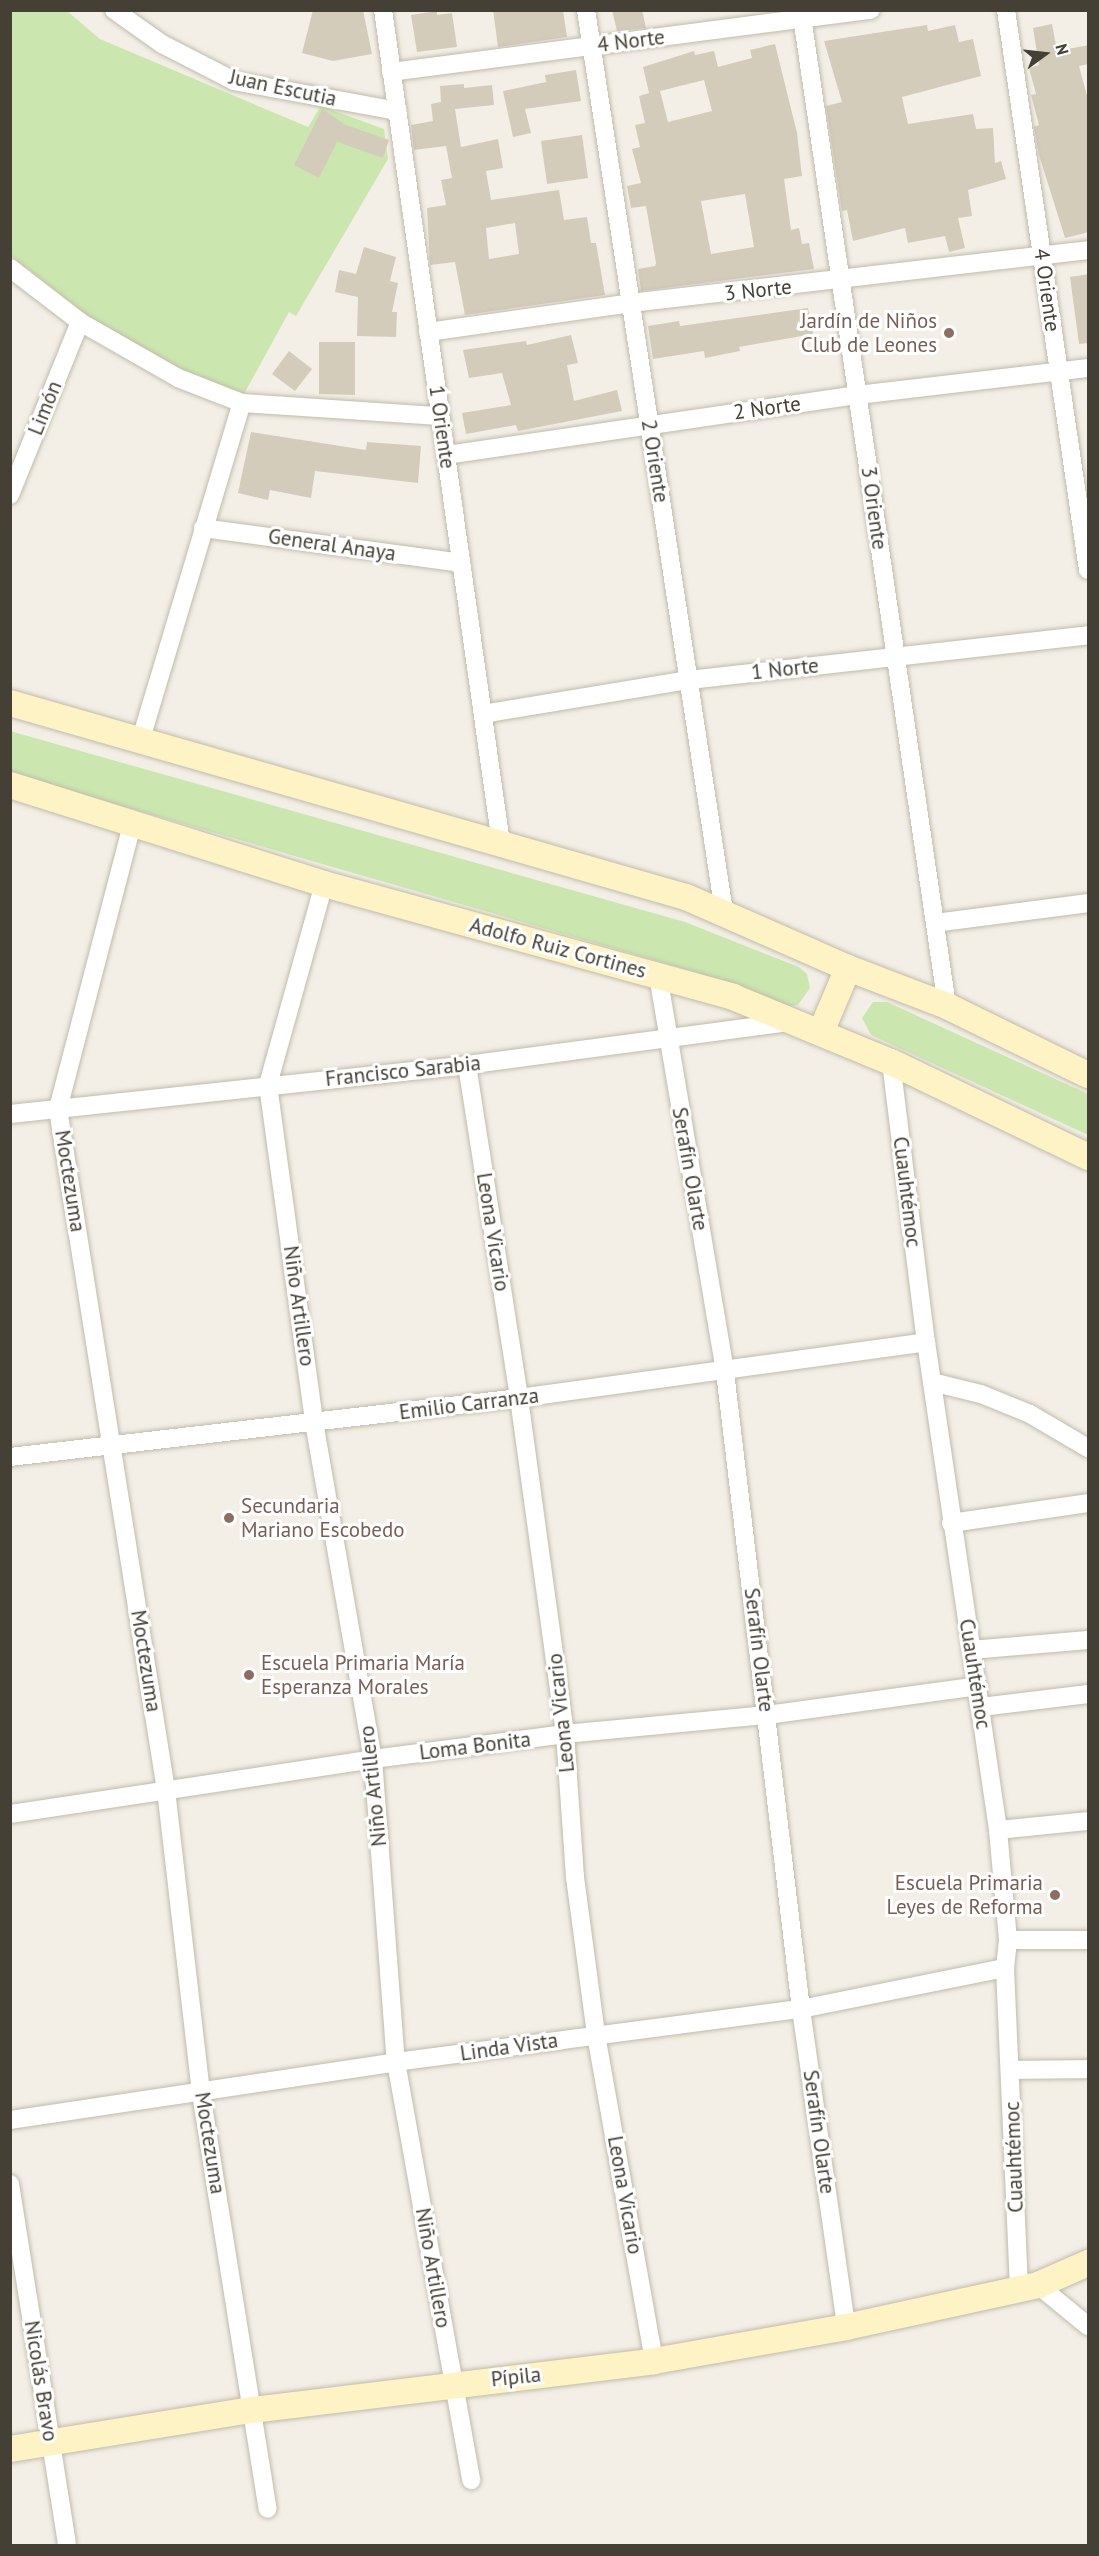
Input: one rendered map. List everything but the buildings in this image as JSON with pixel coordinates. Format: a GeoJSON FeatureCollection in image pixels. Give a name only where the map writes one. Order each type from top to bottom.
{"type":"FeatureCollection","features":[{"type":"Feature","properties":{"kind":"main road"},"geometry":{"type":"LineString","coordinates":[[10,703],[140,742],[501,843],[724,912],[848,968],[947,1006],[1089,1075]]}},
{"type":"Feature","properties":{"kind":"main road","name":"Adolfo Ruiz Cortines"},"geometry":{"type":"LineString","coordinates":[[10,785],[133,821],[324,884],[733,997],[891,1062],[1089,1157]]}},
{"type":"Feature","properties":{"kind":"main road"},"geometry":{"type":"LineString","coordinates":[[821,1032],[848,968]]}},
{"type":"Feature","properties":{"kind":"main road","name":"Pípila"},"geometry":{"type":"LineString","coordinates":[[10,2449],[252,2410],[654,2361],[846,2326],[1028,2287],[1089,2263]]}},
{"type":"Feature","properties":{"kind":"street","name":"Juan Escutia"},"geometry":{"type":"LineString","coordinates":[[114,10],[162,44],[234,81],[397,111]]}},
{"type":"Feature","properties":{"kind":"street","name":"1 Oriente"},"geometry":{"type":"LineString","coordinates":[[382,10],[501,843]]}},
{"type":"Feature","properties":{"kind":"street","name":"2 Oriente"},"geometry":{"type":"LineString","coordinates":[[586,10],[724,912]]}},
{"type":"Feature","properties":{"kind":"street","name":"4 Norte"},"geometry":{"type":"LineString","coordinates":[[391,72],[802,15],[871,10]]}},
{"type":"Feature","properties":{"kind":"street","name":"4 Oriente"},"geometry":{"type":"LineString","coordinates":[[1006,10],[1089,570]]}},
{"type":"Feature","properties":{"kind":"street","name":"3 Oriente"},"geometry":{"type":"LineString","coordinates":[[802,15],[947,1006]]}},
{"type":"Feature","properties":{"kind":"street","name":"3 Norte"},"geometry":{"type":"LineString","coordinates":[[428,332],[631,303],[1089,250]]}},
{"type":"Feature","properties":{"kind":"street"},"geometry":{"type":"LineString","coordinates":[[10,268],[80,322],[178,378],[242,403],[440,416]]}},
{"type":"Feature","properties":{"kind":"street","name":"Limón"},"geometry":{"type":"LineString","coordinates":[[10,495],[80,322]]}},
{"type":"Feature","properties":{"kind":"street","name":"2 Norte"},"geometry":{"type":"LineString","coordinates":[[446,455],[858,395],[1089,368]]}},
{"type":"Feature","properties":{"kind":"street"},"geometry":{"type":"LineString","coordinates":[[140,742],[242,403]]}},
{"type":"Feature","properties":{"kind":"street","name":"General Anaya"},"geometry":{"type":"LineString","coordinates":[[203,528],[461,563]]}},
{"type":"Feature","properties":{"kind":"street","name":"1 Norte"},"geometry":{"type":"LineString","coordinates":[[483,714],[689,680],[1089,635]]}},
{"type":"Feature","properties":{"kind":"street","name":"Moctezuma"},"geometry":{"type":"LineString","coordinates":[[133,821],[58,1109],[166,1790],[201,2093],[268,2509]]}},
{"type":"Feature","properties":{"kind":"street","name":"Niño Artillero"},"geometry":{"type":"LineString","coordinates":[[324,884],[268,1085],[314,1422],[373,1759],[396,2062],[471,2480]]}},
{"type":"Feature","properties":{"kind":"street"},"geometry":{"type":"LineString","coordinates":[[935,923],[1089,903]]}},
{"type":"Feature","properties":{"kind":"street","name":"Serafín Olarte"},"geometry":{"type":"LineString","coordinates":[[658,975],[724,1372],[801,2009],[846,2326]]}},
{"type":"Feature","properties":{"kind":"street","name":"Francisco Sarabia"},"geometry":{"type":"LineString","coordinates":[[10,1114],[467,1065],[795,1021]]}},
{"type":"Feature","properties":{"kind":"street","name":"Cuauhtémoc"},"geometry":{"type":"LineString","coordinates":[[891,1062],[951,1523],[978,1686],[998,1830],[1008,1940],[1005,1968],[1028,2287]]}},
{"type":"Feature","properties":{"kind":"street","name":"Leona Vicario"},"geometry":{"type":"LineString","coordinates":[[467,1065],[519,1398],[565,1734],[575,1877],[597,2036],[654,2361]]}},
{"type":"Feature","properties":{"kind":"street","name":"Emilio Carranza"},"geometry":{"type":"LineString","coordinates":[[10,1457],[519,1398],[724,1372],[926,1342]]}},
{"type":"Feature","properties":{"kind":"street"},"geometry":{"type":"LineString","coordinates":[[932,1382],[981,1394],[1030,1414],[1089,1448]]}},
{"type":"Feature","properties":{"kind":"street"},"geometry":{"type":"LineString","coordinates":[[951,1523],[1089,1503]]}},
{"type":"Feature","properties":{"kind":"street"},"geometry":{"type":"LineString","coordinates":[[971,1650],[1089,1640]]}},
{"type":"Feature","properties":{"kind":"street","name":"Loma Bonita"},"geometry":{"type":"LineString","coordinates":[[10,1814],[373,1759],[565,1734],[767,1715],[978,1686]]}},
{"type":"Feature","properties":{"kind":"street"},"geometry":{"type":"LineString","coordinates":[[981,1707],[1089,1694]]}},
{"type":"Feature","properties":{"kind":"street"},"geometry":{"type":"LineString","coordinates":[[998,1830],[1089,1821]]}},
{"type":"Feature","properties":{"kind":"street"},"geometry":{"type":"LineString","coordinates":[[1008,1940],[1089,1940]]}},
{"type":"Feature","properties":{"kind":"street","name":"Linda Vista"},"geometry":{"type":"LineString","coordinates":[[10,2120],[396,2062],[801,2009],[1005,1968]]}},
{"type":"Feature","properties":{"kind":"street"},"geometry":{"type":"LineString","coordinates":[[1011,2070],[1089,2069]]}},
{"type":"Feature","properties":{"kind":"street","name":"Nicolás Bravo"},"geometry":{"type":"LineString","coordinates":[[10,2184],[67,2542]]}},
{"type":"Feature","properties":{"kind":"street"},"geometry":{"type":"LineString","coordinates":[[1028,2287],[1089,2326]]}},
{"type":"Feature","properties":{"kind":"green space"},"geometry":{"type":"Polygon","coordinates":[[[10,11],[67,11],[100,39],[308,127],[321,106],[384,129],[388,159],[296,316],[289,312],[244,394],[179,368],[89,317],[11,256],[10,11]]]}},
{"type":"Feature","properties":{"kind":"green space"},"geometry":{"type":"Polygon","coordinates":[[[10,731],[685,922],[799,967],[807,974],[810,988],[798,1005],[783,1007],[699,973],[11,774],[10,731]]]}},
{"type":"Feature","properties":{"kind":"green space"},"geometry":{"type":"Polygon","coordinates":[[[873,1002],[887,1002],[1088,1094],[1088,1135],[871,1035],[862,1018],[873,1002]]]}},
{"type":"Feature","properties":{"kind":"place","name":"Jardín de Niños Club de Leones"},"geometry":{"type":"Point","coordinates":[949,333]}},
{"type":"Feature","properties":{"kind":"place","name":"Secundaria Mariano Escobedo"},"geometry":{"type":"Point","coordinates":[229,1518]}},
{"type":"Feature","properties":{"kind":"place","name":"Escuela Primaria María Esperanza Morales"},"geometry":{"type":"Point","coordinates":[249,1675]}},
{"type":"Feature","properties":{"kind":"place","name":"Escuela Primaria Leyes de Reforma"},"geometry":{"type":"Point","coordinates":[1055,1895]}}]}
